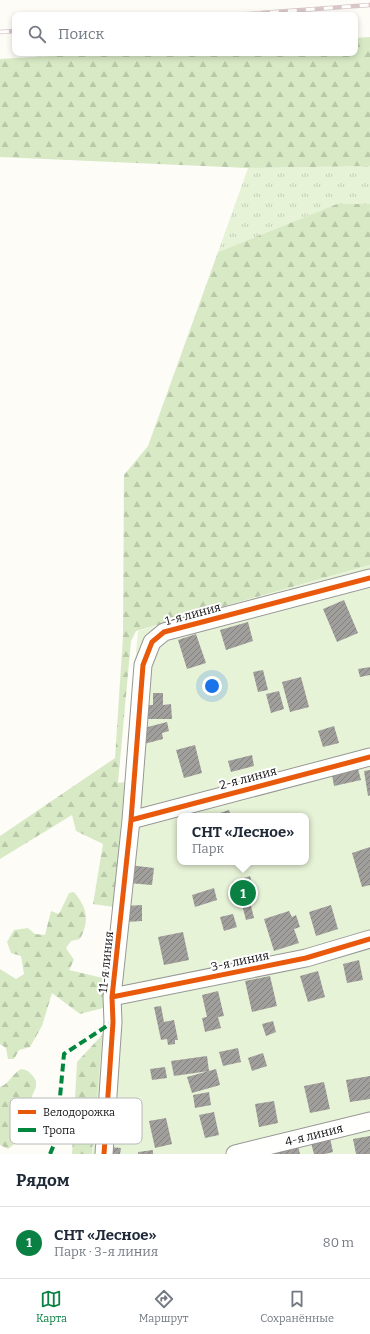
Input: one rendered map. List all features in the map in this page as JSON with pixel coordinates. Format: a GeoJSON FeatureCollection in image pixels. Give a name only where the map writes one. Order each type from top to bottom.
{"type":"FeatureCollection","features":[{"type":"Feature","properties":{"kind":"street","name":"1-я линия"},"geometry":{"type":"LineString","coordinates":[[131,820],[143,665],[152,642],[164,632],[370,578]]}},
{"type":"Feature","properties":{"kind":"street","name":"2-я линия"},"geometry":{"type":"LineString","coordinates":[[131,820],[370,756]]}},
{"type":"Feature","properties":{"kind":"street","name":"11-я линия"},"geometry":{"type":"LineString","coordinates":[[108,1098],[113,1022],[112,997],[131,820]]}},
{"type":"Feature","properties":{"kind":"street","name":"3-я линия"},"geometry":{"type":"LineString","coordinates":[[112,997],[306,958],[370,939]]}},
{"type":"Feature","properties":{"kind":"street","name":"4-я линия"},"geometry":{"type":"LineString","coordinates":[[235,1154],[370,1121]]}},
{"type":"Feature","properties":{"kind":"street","name":"11-я линия"},"geometry":{"type":"LineString","coordinates":[[104,1154],[105,1144]]}},
{"type":"Feature","properties":{"kind":"green space"},"geometry":{"type":"Polygon","coordinates":[[[370,37],[370,166],[248,168],[0,157],[0,59],[51,56],[358,56],[358,38],[370,37]]]}},
{"type":"Feature","properties":{"kind":"green space"},"geometry":{"type":"Polygon","coordinates":[[[370,166],[370,204],[337,204],[218,252],[248,168],[370,166]]]}},
{"type":"Feature","properties":{"kind":"green space"},"geometry":{"type":"Polygon","coordinates":[[[337,204],[370,204],[370,565],[136,631],[131,641],[118,783],[125,782],[114,907],[93,904],[103,844],[76,831],[72,815],[0,859],[0,836],[115,758],[123,636],[124,475],[148,446],[218,252],[337,204]]]}},
{"type":"Feature","properties":{"kind":"green space"},"geometry":{"type":"Polygon","coordinates":[[[370,565],[370,1154],[92,1154],[93,1144],[142,1144],[142,1098],[97,1098],[138,631],[370,565]]]}},
{"type":"Feature","properties":{"kind":"green space"},"geometry":{"type":"Polygon","coordinates":[[[74,892],[82,903],[86,914],[86,920],[80,939],[71,941],[66,948],[74,960],[69,970],[103,978],[103,1008],[80,1014],[52,993],[42,1026],[30,1047],[19,1050],[14,1059],[8,1059],[6,1048],[0,1044],[0,969],[16,979],[24,974],[21,956],[11,953],[7,942],[14,930],[28,928],[35,934],[45,935],[51,911],[59,914],[69,893],[74,892]]]}},
{"type":"Feature","properties":{"kind":"green space"},"geometry":{"type":"Polygon","coordinates":[[[103,1034],[97,1098],[75,1098],[77,1062],[103,1034]]]}},
{"type":"Feature","properties":{"kind":"green space"},"geometry":{"type":"Polygon","coordinates":[[[21,1069],[26,1070],[36,1081],[36,1087],[32,1098],[10,1098],[10,1144],[14,1144],[8,1149],[0,1145],[0,1087],[6,1084],[21,1069]]]}},
{"type":"Feature","properties":{"kind":"green space"},"geometry":{"type":"Polygon","coordinates":[[[73,1144],[93,1144],[92,1154],[72,1154],[73,1144]]]}},
{"type":"Feature","properties":{"kind":"building"},"geometry":{"type":"Polygon","coordinates":[[[344,600],[358,633],[337,642],[323,609],[344,600]]]}},
{"type":"Feature","properties":{"kind":"building"},"geometry":{"type":"Polygon","coordinates":[[[248,622],[253,641],[226,650],[220,630],[248,622]]]}},
{"type":"Feature","properties":{"kind":"building"},"geometry":{"type":"Polygon","coordinates":[[[196,634],[206,663],[187,669],[178,640],[196,634]]]}},
{"type":"Feature","properties":{"kind":"building"},"geometry":{"type":"Polygon","coordinates":[[[370,667],[370,675],[360,677],[358,669],[370,667]]]}},
{"type":"Feature","properties":{"kind":"building"},"geometry":{"type":"Polygon","coordinates":[[[263,670],[268,690],[258,692],[253,672],[263,670]]]}},
{"type":"Feature","properties":{"kind":"building"},"geometry":{"type":"Polygon","coordinates":[[[301,677],[309,707],[290,712],[282,682],[301,677]]]}},
{"type":"Feature","properties":{"kind":"building"},"geometry":{"type":"Polygon","coordinates":[[[279,691],[284,709],[271,713],[266,694],[279,691]]]}},
{"type":"Feature","properties":{"kind":"building"},"geometry":{"type":"Polygon","coordinates":[[[153,693],[163,693],[163,705],[171,704],[172,719],[139,719],[139,705],[153,705],[153,693]]]}},
{"type":"Feature","properties":{"kind":"building"},"geometry":{"type":"Polygon","coordinates":[[[167,722],[169,731],[162,733],[163,739],[144,744],[140,729],[167,722]]]}},
{"type":"Feature","properties":{"kind":"building"},"geometry":{"type":"Polygon","coordinates":[[[334,726],[339,743],[323,747],[318,731],[334,726]]]}},
{"type":"Feature","properties":{"kind":"building"},"geometry":{"type":"Polygon","coordinates":[[[195,745],[202,773],[184,778],[176,750],[195,745]]]}},
{"type":"Feature","properties":{"kind":"building"},"geometry":{"type":"Polygon","coordinates":[[[252,755],[254,766],[231,772],[228,761],[252,755]]]}},
{"type":"Feature","properties":{"kind":"building"},"geometry":{"type":"Polygon","coordinates":[[[358,769],[361,780],[334,786],[332,775],[358,769]]]}},
{"type":"Feature","properties":{"kind":"building"},"geometry":{"type":"Polygon","coordinates":[[[370,770],[370,795],[368,796],[364,771],[370,770]]]}},
{"type":"Feature","properties":{"kind":"building"},"geometry":{"type":"Polygon","coordinates":[[[229,810],[230,813],[220,813],[229,810]]]}},
{"type":"Feature","properties":{"kind":"building"},"geometry":{"type":"Polygon","coordinates":[[[370,847],[370,885],[362,887],[352,853],[370,847]]]}},
{"type":"Feature","properties":{"kind":"building"},"geometry":{"type":"Polygon","coordinates":[[[129,865],[154,868],[152,885],[128,883],[129,865]]]}},
{"type":"Feature","properties":{"kind":"building"},"geometry":{"type":"Polygon","coordinates":[[[250,876],[255,894],[237,899],[232,882],[250,876]]]}},
{"type":"Feature","properties":{"kind":"building"},"geometry":{"type":"Polygon","coordinates":[[[214,888],[217,900],[195,907],[192,895],[214,888]]]}},
{"type":"Feature","properties":{"kind":"building"},"geometry":{"type":"Polygon","coordinates":[[[249,898],[254,918],[246,920],[241,901],[249,898]]]}},
{"type":"Feature","properties":{"kind":"building"},"geometry":{"type":"Polygon","coordinates":[[[142,905],[142,921],[127,922],[126,906],[142,905]]]}},
{"type":"Feature","properties":{"kind":"building"},"geometry":{"type":"Polygon","coordinates":[[[331,905],[338,929],[316,936],[309,912],[331,905]]]}},
{"type":"Feature","properties":{"kind":"building"},"geometry":{"type":"Polygon","coordinates":[[[289,911],[292,917],[296,915],[300,927],[294,929],[299,943],[274,951],[264,919],[289,911]]]}},
{"type":"Feature","properties":{"kind":"building"},"geometry":{"type":"Polygon","coordinates":[[[233,914],[237,927],[224,931],[220,917],[233,914]]]}},
{"type":"Feature","properties":{"kind":"building"},"geometry":{"type":"Polygon","coordinates":[[[183,932],[189,960],[164,965],[158,937],[183,932]]]}},
{"type":"Feature","properties":{"kind":"building"},"geometry":{"type":"Polygon","coordinates":[[[359,960],[363,980],[347,983],[343,964],[359,960]]]}},
{"type":"Feature","properties":{"kind":"building"},"geometry":{"type":"Polygon","coordinates":[[[318,971],[325,997],[308,1002],[300,976],[318,971]]]}},
{"type":"Feature","properties":{"kind":"building"},"geometry":{"type":"Polygon","coordinates":[[[270,976],[277,1006],[252,1012],[245,981],[270,976]]]}},
{"type":"Feature","properties":{"kind":"building"},"geometry":{"type":"Polygon","coordinates":[[[218,991],[224,1016],[218,1017],[221,1028],[205,1032],[202,1018],[207,1017],[202,995],[218,991]]]}},
{"type":"Feature","properties":{"kind":"building"},"geometry":{"type":"Polygon","coordinates":[[[161,1006],[164,1022],[174,1020],[178,1040],[175,1040],[175,1044],[168,1045],[167,1039],[161,1040],[154,1007],[161,1006]]]}},
{"type":"Feature","properties":{"kind":"building"},"geometry":{"type":"Polygon","coordinates":[[[273,1021],[276,1032],[266,1036],[262,1024],[273,1021]]]}},
{"type":"Feature","properties":{"kind":"building"},"geometry":{"type":"Polygon","coordinates":[[[238,1048],[241,1062],[223,1066],[219,1052],[238,1048]]]}},
{"type":"Feature","properties":{"kind":"building"},"geometry":{"type":"Polygon","coordinates":[[[263,1053],[267,1066],[252,1071],[248,1058],[263,1053]]]}},
{"type":"Feature","properties":{"kind":"building"},"geometry":{"type":"Polygon","coordinates":[[[207,1056],[209,1071],[174,1076],[171,1061],[207,1056]]]}},
{"type":"Feature","properties":{"kind":"building"},"geometry":{"type":"Polygon","coordinates":[[[165,1067],[167,1078],[152,1080],[150,1069],[165,1067]]]}},
{"type":"Feature","properties":{"kind":"building"},"geometry":{"type":"Polygon","coordinates":[[[216,1069],[220,1085],[192,1093],[187,1077],[216,1069]]]}},
{"type":"Feature","properties":{"kind":"building"},"geometry":{"type":"Polygon","coordinates":[[[370,1076],[370,1099],[350,1102],[346,1080],[370,1076]]]}},
{"type":"Feature","properties":{"kind":"building"},"geometry":{"type":"Polygon","coordinates":[[[324,1082],[330,1109],[310,1113],[304,1086],[324,1082]]]}},
{"type":"Feature","properties":{"kind":"building"},"geometry":{"type":"Polygon","coordinates":[[[209,1092],[211,1105],[195,1108],[193,1095],[209,1092]]]}},
{"type":"Feature","properties":{"kind":"building"},"geometry":{"type":"Polygon","coordinates":[[[274,1101],[278,1123],[259,1127],[255,1104],[274,1101]]]}},
{"type":"Feature","properties":{"kind":"building"},"geometry":{"type":"Polygon","coordinates":[[[214,1112],[219,1135],[205,1138],[199,1115],[214,1112]]]}},
{"type":"Feature","properties":{"kind":"building"},"geometry":{"type":"Polygon","coordinates":[[[166,1118],[172,1144],[155,1148],[149,1121],[166,1118]]]}},
{"type":"Feature","properties":{"kind":"building"},"geometry":{"type":"Polygon","coordinates":[[[370,1136],[370,1154],[356,1154],[353,1139],[370,1136]]]}},
{"type":"Feature","properties":{"kind":"building"},"geometry":{"type":"Polygon","coordinates":[[[330,1138],[333,1152],[314,1154],[311,1143],[330,1138]]]}},
{"type":"Feature","properties":{"kind":"building"},"geometry":{"type":"Polygon","coordinates":[[[298,1146],[300,1154],[270,1154],[298,1146]]]}},
{"type":"Feature","properties":{"kind":"building"},"geometry":{"type":"Polygon","coordinates":[[[109,1147],[121,1148],[120,1154],[108,1154],[109,1147]]]}},
{"type":"Feature","properties":{"kind":"building"},"geometry":{"type":"Polygon","coordinates":[[[153,1150],[153,1154],[138,1154],[138,1152],[153,1150]]]}},
{"type":"Feature","properties":{"kind":"railway"},"geometry":{"type":"LineString","coordinates":[[275,12],[370,5]]}},
{"type":"Feature","properties":{"kind":"railway"},"geometry":{"type":"LineString","coordinates":[[0,32],[12,31]]}},
{"type":"Feature","properties":{"kind":"marked path"},"geometry":{"type":"LineString","coordinates":[[60,1098],[64,1054],[113,1022]]}},
{"type":"Feature","properties":{"kind":"marked path"},"geometry":{"type":"LineString","coordinates":[[50,1154],[54,1144]]}},
{"type":"Feature","properties":{"kind":"cycle path"},"geometry":{"type":"LineString","coordinates":[[108,1098],[113,1022],[112,997],[131,820],[143,665],[152,642],[164,632],[370,578]]}},
{"type":"Feature","properties":{"kind":"cycle path"},"geometry":{"type":"LineString","coordinates":[[131,820],[370,757]]}},
{"type":"Feature","properties":{"kind":"cycle path"},"geometry":{"type":"LineString","coordinates":[[112,997],[306,958],[370,939]]}},
{"type":"Feature","properties":{"kind":"cycle path"},"geometry":{"type":"LineString","coordinates":[[104,1154],[105,1144]]}},
{"type":"Feature","properties":{"kind":"place","name":"СНТ «Лесное»"},"geometry":{"type":"Point","coordinates":[243,893]}}]}
